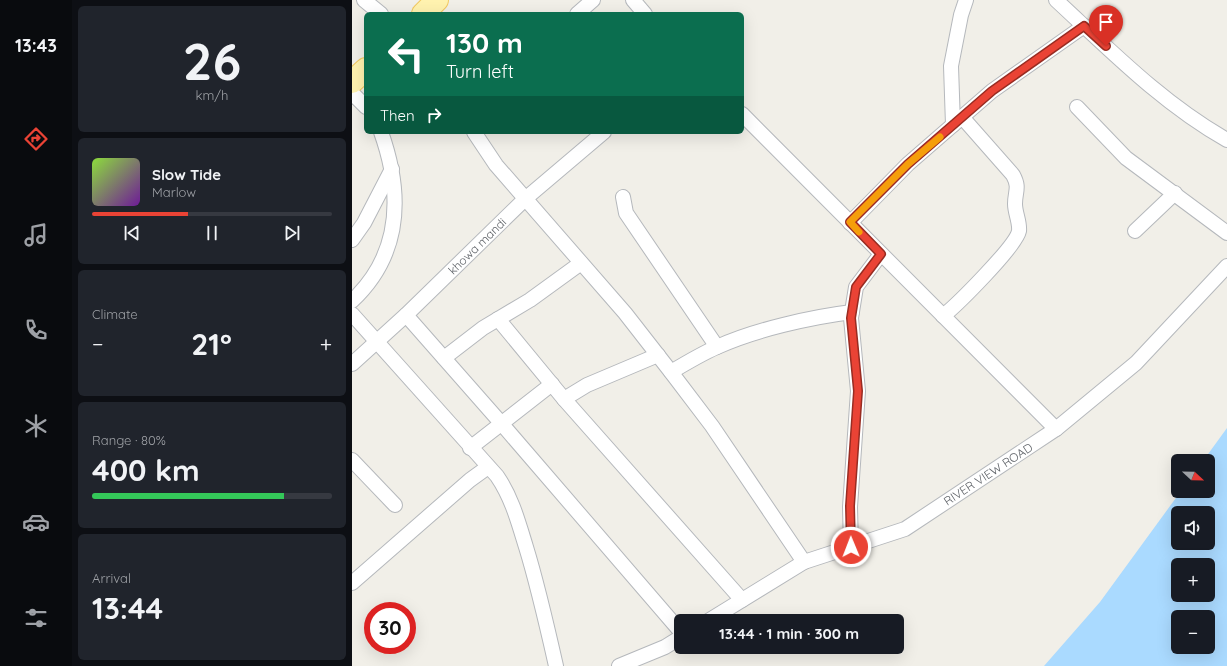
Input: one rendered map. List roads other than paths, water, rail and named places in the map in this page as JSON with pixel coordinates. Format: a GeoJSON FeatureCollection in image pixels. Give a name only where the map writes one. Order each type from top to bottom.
{"type":"FeatureCollection","features":[{"type":"Feature","properties":{"kind":"main road"},"geometry":{"type":"LineString","coordinates":[[424,12],[437,0]]}},
{"type":"Feature","properties":{"kind":"main road"},"geometry":{"type":"LineString","coordinates":[[352,82],[364,71]]}},
{"type":"Feature","properties":{"kind":"street"},"geometry":{"type":"LineString","coordinates":[[364,0],[378,12]]}},
{"type":"Feature","properties":{"kind":"street"},"geometry":{"type":"LineString","coordinates":[[579,12],[593,0]]}},
{"type":"Feature","properties":{"kind":"street"},"geometry":{"type":"LineString","coordinates":[[632,0],[643,12]]}},
{"type":"Feature","properties":{"kind":"street"},"geometry":{"type":"LineString","coordinates":[[943,316],[970,292],[1003,254],[1019,232],[1015,213],[1017,182],[1014,175],[958,121],[951,66],[961,14],[966,0]]}},
{"type":"Feature","properties":{"kind":"street"},"geometry":{"type":"LineString","coordinates":[[1056,0],[1151,86],[1186,115],[1227,140]]}},
{"type":"Feature","properties":{"kind":"street"},"geometry":{"type":"LineString","coordinates":[[850,222],[908,164],[992,91],[1084,26]]}},
{"type":"Feature","properties":{"kind":"street"},"geometry":{"type":"LineString","coordinates":[[352,93],[364,105]]}},
{"type":"Feature","properties":{"kind":"street"},"geometry":{"type":"LineString","coordinates":[[1077,107],[1126,158],[1227,233]]}},
{"type":"Feature","properties":{"kind":"street"},"geometry":{"type":"LineString","coordinates":[[744,116],[1056,429]]}},
{"type":"Feature","properties":{"kind":"street"},"geometry":{"type":"LineString","coordinates":[[352,301],[367,287],[379,267],[389,243],[395,216],[395,187],[383,134]]}},
{"type":"Feature","properties":{"kind":"street"},"geometry":{"type":"LineString","coordinates":[[475,134],[496,165],[625,313],[658,355],[712,426],[804,562]]}},
{"type":"Feature","properties":{"kind":"street","name":"khowa mandi"},"geometry":{"type":"LineString","coordinates":[[352,364],[406,315],[525,199],[602,134]]}},
{"type":"Feature","properties":{"kind":"street"},"geometry":{"type":"LineString","coordinates":[[352,240],[364,223],[392,169]]}},
{"type":"Feature","properties":{"kind":"street"},"geometry":{"type":"LineString","coordinates":[[1134,231],[1175,193]]}},
{"type":"Feature","properties":{"kind":"street"},"geometry":{"type":"LineString","coordinates":[[623,197],[626,213],[718,347]]}},
{"type":"Feature","properties":{"kind":"street"},"geometry":{"type":"LineString","coordinates":[[851,547],[850,506],[858,391],[852,312],[856,287],[881,254]]}},
{"type":"Feature","properties":{"kind":"street"},"geometry":{"type":"LineString","coordinates":[[444,358],[483,328],[530,300],[581,263]]}},
{"type":"Feature","properties":{"kind":"street","name":"RIVER VIEW ROAD"},"geometry":{"type":"LineString","coordinates":[[719,614],[804,562],[905,529],[1056,429],[1136,363],[1227,266]]}},
{"type":"Feature","properties":{"kind":"street"},"geometry":{"type":"LineString","coordinates":[[671,372],[718,347],[745,336],[824,316],[852,312]]}},
{"type":"Feature","properties":{"kind":"street"},"geometry":{"type":"LineString","coordinates":[[352,314],[505,488],[514,506],[533,568],[556,666]]}},
{"type":"Feature","properties":{"kind":"street"},"geometry":{"type":"LineString","coordinates":[[406,315],[674,624]]}},
{"type":"Feature","properties":{"kind":"street"},"geometry":{"type":"LineString","coordinates":[[498,319],[564,399],[742,600]]}},
{"type":"Feature","properties":{"kind":"street"},"geometry":{"type":"LineString","coordinates":[[564,399],[587,385],[658,355]]}},
{"type":"Feature","properties":{"kind":"street"},"geometry":{"type":"LineString","coordinates":[[470,448],[552,384]]}},
{"type":"Feature","properties":{"kind":"street"},"geometry":{"type":"LineString","coordinates":[[352,460],[395,505]]}},
{"type":"Feature","properties":{"kind":"street"},"geometry":{"type":"LineString","coordinates":[[352,583],[470,480],[488,467]]}},
{"type":"Feature","properties":{"kind":"street"},"geometry":{"type":"LineString","coordinates":[[619,666],[665,647],[674,641]]}},
{"type":"Feature","properties":{"kind":"water"},"geometry":{"type":"Polygon","coordinates":[[[1227,428],[1227,666],[1044,666],[1100,602],[1176,498],[1215,498],[1215,454],[1208,454],[1227,428]]]}}]}
